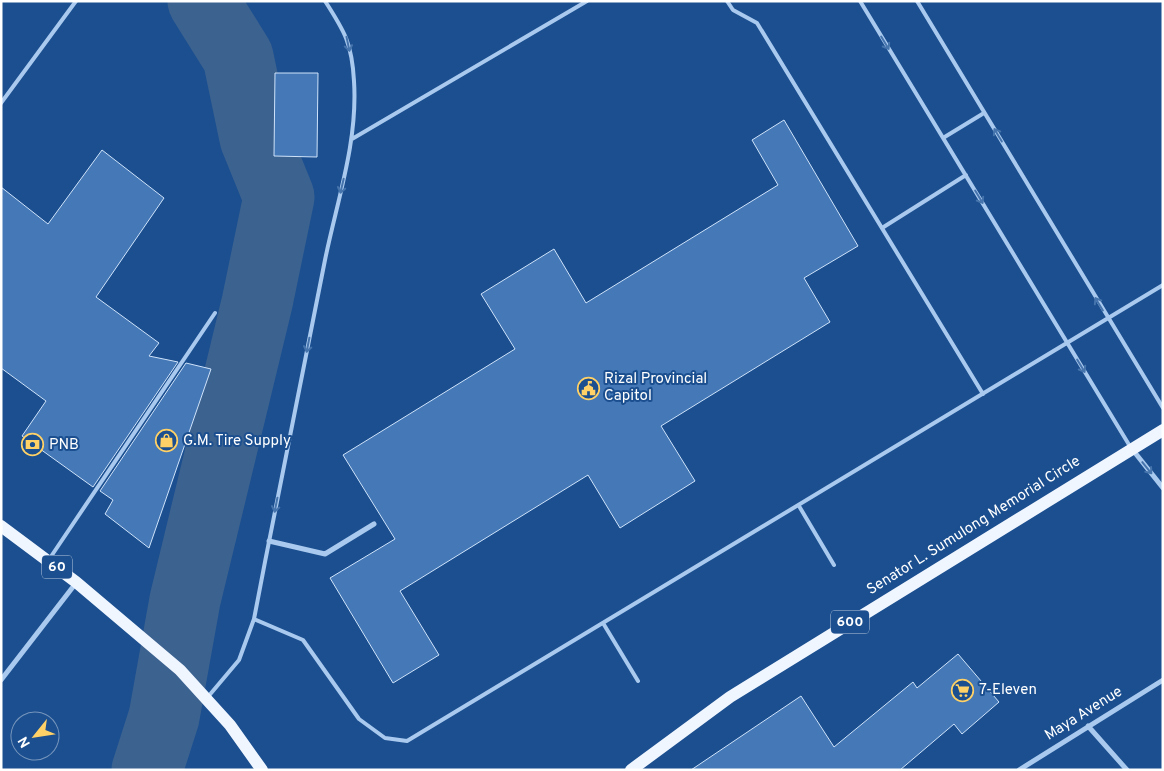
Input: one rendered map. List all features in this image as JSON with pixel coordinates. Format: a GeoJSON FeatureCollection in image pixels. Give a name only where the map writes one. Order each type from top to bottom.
{"type":"FeatureCollection","features":[{"type":"Feature","properties":{"kind":"main road","name":"Senator L. Sumulong Memorial Circle"},"geometry":{"type":"LineString","coordinates":[[631,770],[730,697],[1163,430]]}},
{"type":"Feature","properties":{"kind":"main road","name":"60"},"geometry":{"type":"LineString","coordinates":[[1,526],[49,560],[180,670],[230,725],[262,770]]}},
{"type":"Feature","properties":{"kind":"street"},"geometry":{"type":"LineString","coordinates":[[1131,449],[1163,488]]}},
{"type":"Feature","properties":{"kind":"street"},"geometry":{"type":"LineString","coordinates":[[269,541],[325,554],[374,524]]}},
{"type":"Feature","properties":{"kind":"street"},"geometry":{"type":"LineString","coordinates":[[1,680],[76,582]]}},
{"type":"Feature","properties":{"kind":"street","name":"Maya Avenue"},"geometry":{"type":"LineString","coordinates":[[1018,770],[1163,680]]}},
{"type":"Feature","properties":{"kind":"street"},"geometry":{"type":"LineString","coordinates":[[1088,726],[1126,770]]}},
{"type":"Feature","properties":{"kind":"lane"},"geometry":{"type":"LineString","coordinates":[[1,103],[76,1]]}},
{"type":"Feature","properties":{"kind":"lane"},"geometry":{"type":"LineString","coordinates":[[206,699],[239,660],[254,619],[326,256],[352,139],[354,84],[347,35],[326,1]]}},
{"type":"Feature","properties":{"kind":"lane"},"geometry":{"type":"LineString","coordinates":[[352,139],[587,1]]}},
{"type":"Feature","properties":{"kind":"lane"},"geometry":{"type":"LineString","coordinates":[[727,1],[733,10],[757,23],[983,394]]}},
{"type":"Feature","properties":{"kind":"lane"},"geometry":{"type":"LineString","coordinates":[[860,1],[1131,449]]}},
{"type":"Feature","properties":{"kind":"lane"},"geometry":{"type":"LineString","coordinates":[[917,1],[1163,408]]}},
{"type":"Feature","properties":{"kind":"lane"},"geometry":{"type":"LineString","coordinates":[[943,138],[984,113]]}},
{"type":"Feature","properties":{"kind":"lane"},"geometry":{"type":"LineString","coordinates":[[882,228],[966,175]]}},
{"type":"Feature","properties":{"kind":"lane"},"geometry":{"type":"LineString","coordinates":[[254,619],[303,640],[359,719],[386,738],[407,742],[1163,285]]}},
{"type":"Feature","properties":{"kind":"lane"},"geometry":{"type":"LineString","coordinates":[[49,560],[214,312]]}},
{"type":"Feature","properties":{"kind":"lane"},"geometry":{"type":"LineString","coordinates":[[799,506],[834,565]]}},
{"type":"Feature","properties":{"kind":"lane"},"geometry":{"type":"LineString","coordinates":[[603,623],[638,681]]}},
{"type":"Feature","properties":{"kind":"building"},"geometry":{"type":"Polygon","coordinates":[[[275,73],[318,73],[317,157],[274,156],[275,73]]]}},
{"type":"Feature","properties":{"kind":"building","name":"Rizal Provincial Capitol"},"geometry":{"type":"Polygon","coordinates":[[[784,120],[858,246],[804,278],[830,322],[661,426],[695,481],[620,528],[588,475],[400,591],[439,655],[393,683],[330,578],[395,539],[343,455],[515,349],[481,294],[554,249],[586,303],[778,185],[752,140],[784,120]]]}},
{"type":"Feature","properties":{"kind":"building"},"geometry":{"type":"Polygon","coordinates":[[[102,150],[164,198],[96,297],[159,343],[149,356],[178,362],[93,487],[22,436],[46,401],[1,368],[1,187],[48,224],[102,150]]]}},
{"type":"Feature","properties":{"kind":"building","name":"G.M. Tire Supply"},"geometry":{"type":"Polygon","coordinates":[[[186,363],[211,369],[149,548],[105,514],[113,500],[100,491],[186,363]]]}},
{"type":"Feature","properties":{"kind":"building"},"geometry":{"type":"Polygon","coordinates":[[[958,654],[999,702],[962,734],[954,724],[900,770],[691,770],[801,696],[834,747],[913,682],[917,688],[958,654]]]}},
{"type":"Feature","properties":{"kind":"waterway"},"geometry":{"type":"LineString","coordinates":[[147,770],[164,717],[185,600],[257,303],[279,197],[255,138],[238,57],[203,1]]}},
{"type":"Feature","properties":{"kind":"place","name":"Rizal Provincial Capitol"},"geometry":{"type":"Point","coordinates":[588,388]}},
{"type":"Feature","properties":{"kind":"place","name":"G.M. Tire Supply"},"geometry":{"type":"Point","coordinates":[167,441]}},
{"type":"Feature","properties":{"kind":"place","name":"PNB"},"geometry":{"type":"Point","coordinates":[33,445]}},
{"type":"Feature","properties":{"kind":"place","name":"7-Eleven"},"geometry":{"type":"Point","coordinates":[963,690]}}]}
